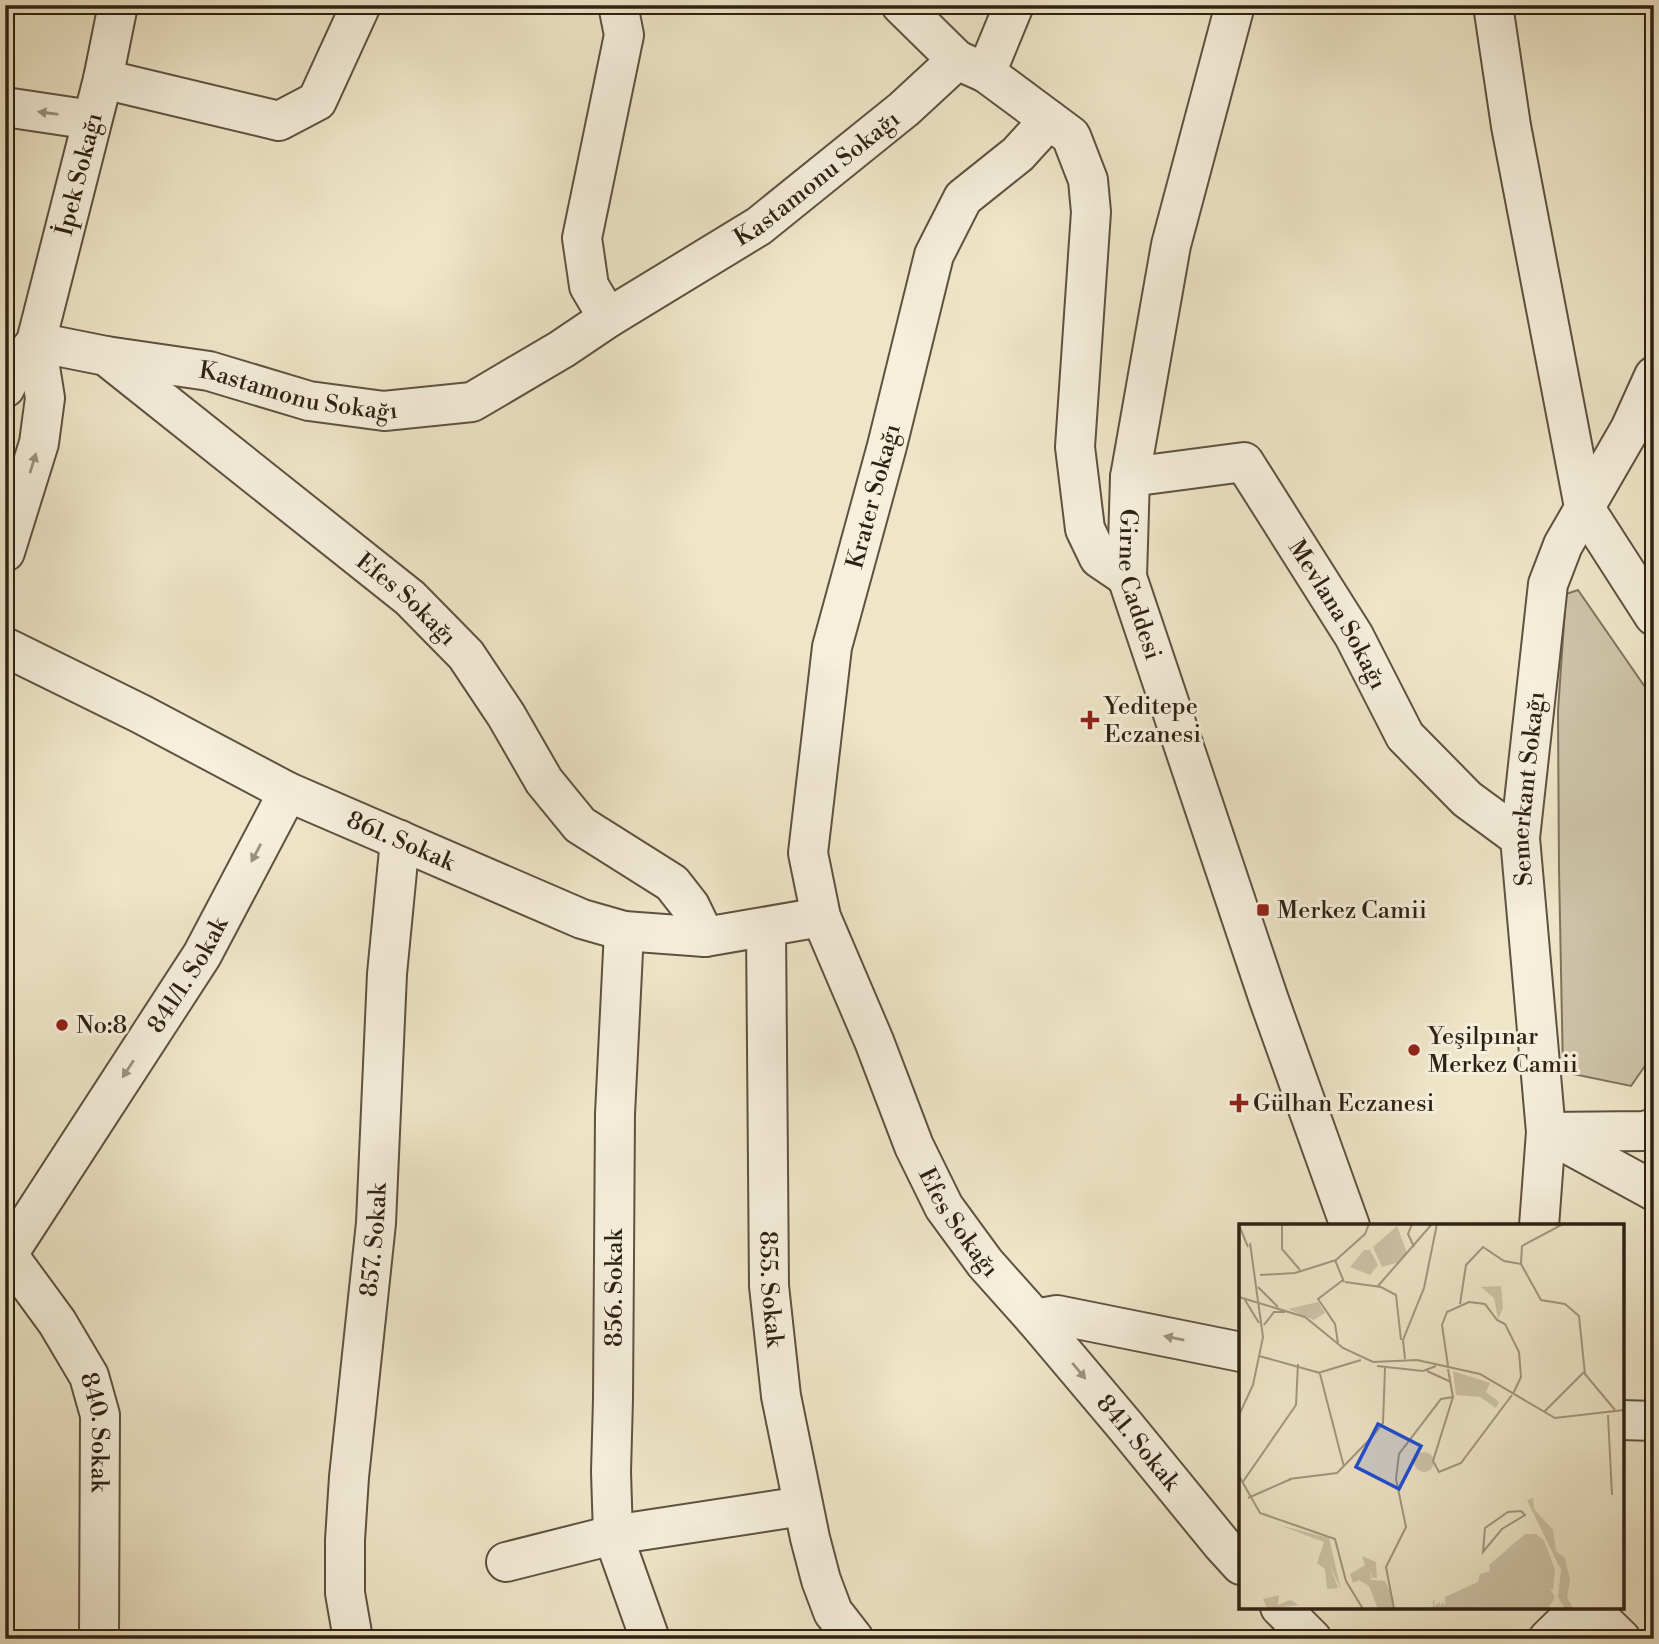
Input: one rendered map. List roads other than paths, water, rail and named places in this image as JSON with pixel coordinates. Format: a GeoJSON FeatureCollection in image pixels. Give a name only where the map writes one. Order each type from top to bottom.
{"type":"FeatureCollection","features":[{"type":"Feature","properties":{"kind":"street","name":"İpek Sokağı"},"geometry":{"type":"LineString","coordinates":[[36,342],[103,79],[118,5]]}},
{"type":"Feature","properties":{"kind":"street"},"geometry":{"type":"LineString","coordinates":[[103,79],[279,121],[317,101],[361,5]]}},
{"type":"Feature","properties":{"kind":"street"},"geometry":{"type":"LineString","coordinates":[[608,318],[589,286],[582,238],[624,35],[618,5]]}},
{"type":"Feature","properties":{"kind":"street"},"geometry":{"type":"LineString","coordinates":[[901,5],[971,66],[1071,136],[1088,180],[1091,212],[1075,447],[1085,529],[1099,558],[1127,577]]}},
{"type":"Feature","properties":{"kind":"street"},"geometry":{"type":"LineString","coordinates":[[971,66],[1014,5]]}},
{"type":"Feature","properties":{"kind":"street","name":"Girne Caddesi"},"geometry":{"type":"LineString","coordinates":[[1235,5],[1171,245],[1130,477],[1127,577],[1269,1000],[1349,1224]]}},
{"type":"Feature","properties":{"kind":"street"},"geometry":{"type":"LineString","coordinates":[[1493,5],[1511,126],[1584,507],[1654,616]]}},
{"type":"Feature","properties":{"kind":"street","name":"Kastamonu Sokağı"},"geometry":{"type":"LineString","coordinates":[[106,356],[208,371],[309,401],[384,411],[472,402],[759,226],[904,109],[971,66]]}},
{"type":"Feature","properties":{"kind":"street"},"geometry":{"type":"LineString","coordinates":[[5,107],[92,120]]}},
{"type":"Feature","properties":{"kind":"street","name":"Krater Sokağı"},"geometry":{"type":"LineString","coordinates":[[821,917],[808,853],[832,647],[887,446],[934,255],[963,198],[1018,154],[1049,120]]}},
{"type":"Feature","properties":{"kind":"street"},"geometry":{"type":"LineString","coordinates":[[5,388],[14,370],[36,342]]}},
{"type":"Feature","properties":{"kind":"street"},"geometry":{"type":"LineString","coordinates":[[5,552],[39,443],[45,398],[36,342]]}},
{"type":"Feature","properties":{"kind":"street","name":"Efes Sokağı"},"geometry":{"type":"LineString","coordinates":[[36,342],[106,356],[410,598],[466,655],[506,715],[544,781],[580,825],[671,883],[690,906],[705,937]]}},
{"type":"Feature","properties":{"kind":"street","name":"Semerkant Sokağı"},"geometry":{"type":"LineString","coordinates":[[1539,1224],[1546,1132],[1520,838],[1548,584],[1563,545],[1630,429],[1654,376]]}},
{"type":"Feature","properties":{"kind":"street","name":"Mevlana Sokağı"},"geometry":{"type":"LineString","coordinates":[[1130,477],[1244,462],[1354,636],[1405,736],[1467,799],[1520,838]]}},
{"type":"Feature","properties":{"kind":"street","name":"861. Sokak"},"geometry":{"type":"LineString","coordinates":[[5,647],[141,713],[288,792],[582,919],[624,931],[705,937],[821,917]]}},
{"type":"Feature","properties":{"kind":"street","name":"841/1. Sokak"},"geometry":{"type":"LineString","coordinates":[[7,1253],[202,955],[288,792]]}},
{"type":"Feature","properties":{"kind":"street","name":"857. Sokak"},"geometry":{"type":"LineString","coordinates":[[353,1639],[345,1593],[345,1540],[349,1477],[376,1223],[387,974],[400,841]]}},
{"type":"Feature","properties":{"kind":"street","name":"Efes Sokağı"},"geometry":{"type":"LineString","coordinates":[[821,917],[874,1041],[914,1146],[944,1207],[985,1263],[1035,1319]]}},
{"type":"Feature","properties":{"kind":"street","name":"855. Sokak"},"geometry":{"type":"LineString","coordinates":[[766,927],[768,1286],[781,1396],[821,1580],[833,1612],[853,1639]]}},
{"type":"Feature","properties":{"kind":"street","name":"856. Sokak"},"geometry":{"type":"LineString","coordinates":[[624,931],[615,1114],[611,1472],[613,1535],[650,1639]]}},
{"type":"Feature","properties":{"kind":"street"},"geometry":{"type":"LineString","coordinates":[[1546,1132],[1643,1131],[1654,1128]]}},
{"type":"Feature","properties":{"kind":"street"},"geometry":{"type":"LineString","coordinates":[[1546,1132],[1654,1191]]}},
{"type":"Feature","properties":{"kind":"street","name":"840. Sokak"},"geometry":{"type":"LineString","coordinates":[[7,1253],[57,1322],[89,1376],[100,1415],[99,1639]]}},
{"type":"Feature","properties":{"kind":"street"},"geometry":{"type":"LineString","coordinates":[[1035,1319],[1057,1315],[1239,1352]]}},
{"type":"Feature","properties":{"kind":"street","name":"841. Sokak"},"geometry":{"type":"LineString","coordinates":[[1035,1319],[1239,1563]]}},
{"type":"Feature","properties":{"kind":"street"},"geometry":{"type":"LineString","coordinates":[[1624,1420],[1654,1421]]}},
{"type":"Feature","properties":{"kind":"street"},"geometry":{"type":"LineString","coordinates":[[506,1562],[613,1535],[803,1506]]}},
{"type":"Feature","properties":{"kind":"street"},"geometry":{"type":"LineString","coordinates":[[1282,1609],[1312,1639]]}},
{"type":"Feature","properties":{"kind":"street"},"geometry":{"type":"LineString","coordinates":[[1548,1639],[1579,1609]]}},
{"type":"Feature","properties":{"kind":"street"},"geometry":{"type":"LineString","coordinates":[[1590,1609],[1620,1639]]}},
{"type":"Feature","properties":{"kind":"place","name":"Yeditepe Eczanesi"},"geometry":{"type":"Point","coordinates":[1090,720]}},
{"type":"Feature","properties":{"kind":"place","name":"Merkez Camii"},"geometry":{"type":"Point","coordinates":[1263,910]}},
{"type":"Feature","properties":{"kind":"place","name":"No:8"},"geometry":{"type":"Point","coordinates":[62,1025]}},
{"type":"Feature","properties":{"kind":"place","name":"Yeşilpınar Merkez Camii"},"geometry":{"type":"Point","coordinates":[1414,1050]}},
{"type":"Feature","properties":{"kind":"place","name":"Gülhan Eczanesi"},"geometry":{"type":"Point","coordinates":[1239,1103]}}]}
